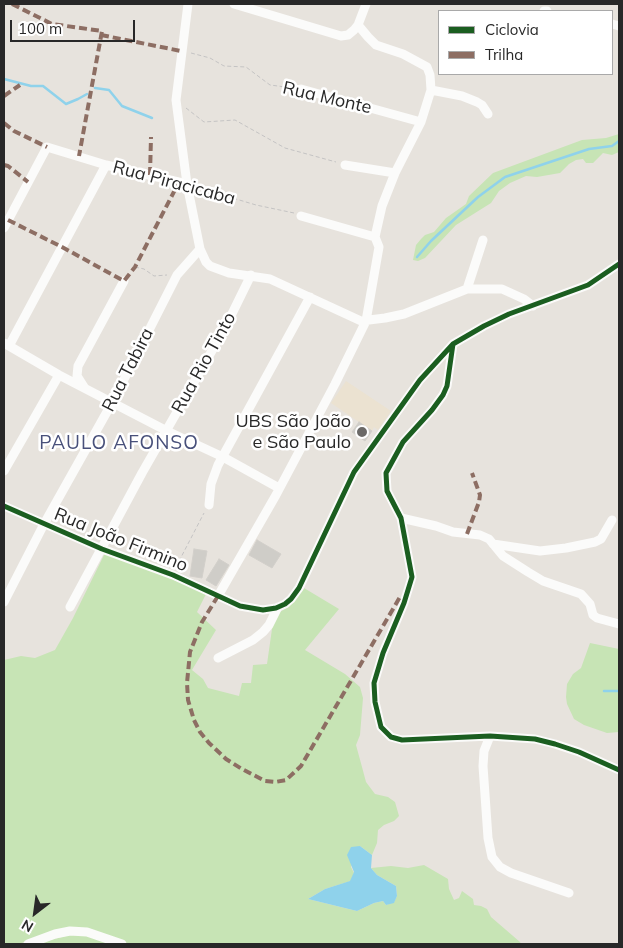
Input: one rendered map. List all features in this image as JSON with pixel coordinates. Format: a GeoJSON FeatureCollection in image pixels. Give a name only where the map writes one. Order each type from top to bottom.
{"type":"FeatureCollection","features":[{"type":"Feature","properties":{"kind":"street"},"geometry":{"type":"LineString","coordinates":[[188,4],[176,100],[187,184],[200,249],[206,262],[215,268],[229,273],[270,279],[356,319],[366,321],[404,314],[467,289],[502,289],[524,298],[533,306]]}},
{"type":"Feature","properties":{"kind":"street"},"geometry":{"type":"LineString","coordinates":[[234,4],[341,36],[348,35],[358,25],[366,4]]}},
{"type":"Feature","properties":{"kind":"street"},"geometry":{"type":"LineString","coordinates":[[218,596],[279,488],[366,321],[379,247],[375,237],[382,206],[395,173],[421,122],[431,90],[427,66],[403,54],[376,45],[358,25]]}},
{"type":"Feature","properties":{"kind":"street","name":"Rua Monte"},"geometry":{"type":"LineString","coordinates":[[301,90],[421,122]]}},
{"type":"Feature","properties":{"kind":"street"},"geometry":{"type":"LineString","coordinates":[[431,90],[462,96],[478,102],[482,104],[488,114]]}},
{"type":"Feature","properties":{"kind":"street","name":"Rua Piracicaba"},"geometry":{"type":"LineString","coordinates":[[4,228],[47,148],[106,165],[187,184]]}},
{"type":"Feature","properties":{"kind":"street"},"geometry":{"type":"LineString","coordinates":[[106,165],[7,345],[279,488]]}},
{"type":"Feature","properties":{"kind":"street"},"geometry":{"type":"LineString","coordinates":[[345,165],[395,173]]}},
{"type":"Feature","properties":{"kind":"street"},"geometry":{"type":"LineString","coordinates":[[301,216],[375,237]]}},
{"type":"Feature","properties":{"kind":"street"},"geometry":{"type":"LineString","coordinates":[[467,289],[484,240]]}},
{"type":"Feature","properties":{"kind":"street","name":"Rua Tabira"},"geometry":{"type":"LineString","coordinates":[[4,602],[177,275],[200,249]]}},
{"type":"Feature","properties":{"kind":"street"},"geometry":{"type":"LineString","coordinates":[[218,658],[263,632],[281,606],[291,599],[302,582],[354,472],[420,380],[453,344],[509,314],[588,285],[619,264]]}},
{"type":"Feature","properties":{"kind":"street","name":"Rua Rio Tinto"},"geometry":{"type":"LineString","coordinates":[[70,607],[142,472],[225,328],[251,275]]}},
{"type":"Feature","properties":{"kind":"street"},"geometry":{"type":"LineString","coordinates":[[84,387],[77,376],[78,366],[124,281]]}},
{"type":"Feature","properties":{"kind":"street"},"geometry":{"type":"LineString","coordinates":[[208,505],[214,475],[310,297]]}},
{"type":"Feature","properties":{"kind":"street"},"geometry":{"type":"LineString","coordinates":[[453,344],[447,386],[443,395],[403,442],[386,473],[385,484],[401,518],[412,577],[404,603],[383,653],[374,683],[375,702],[381,726],[391,737],[402,740],[490,736],[536,739],[555,744],[619,770]]}},
{"type":"Feature","properties":{"kind":"street"},"geometry":{"type":"LineString","coordinates":[[4,471],[59,374]]}},
{"type":"Feature","properties":{"kind":"street","name":"Rua João Firmino"},"geometry":{"type":"LineString","coordinates":[[4,506],[102,549],[173,574],[218,596],[253,610],[281,606]]}},
{"type":"Feature","properties":{"kind":"street"},"geometry":{"type":"LineString","coordinates":[[401,518],[453,532],[480,535],[489,539],[503,556],[536,577],[559,588],[581,594],[590,604],[593,615],[597,618],[619,624]]}},
{"type":"Feature","properties":{"kind":"street"},"geometry":{"type":"LineString","coordinates":[[492,544],[540,551],[566,548],[601,539],[612,520]]}},
{"type":"Feature","properties":{"kind":"street"},"geometry":{"type":"LineString","coordinates":[[490,736],[484,751],[483,766],[488,838],[492,857],[500,867],[511,873],[569,893]]}},
{"type":"Feature","properties":{"kind":"street"},"geometry":{"type":"LineString","coordinates":[[28,944],[62,932],[75,931],[99,936],[122,944]]}},
{"type":"Feature","properties":{"kind":"path"},"geometry":{"type":"LineString","coordinates":[[176,100],[204,122],[235,120],[285,148],[345,165]]}},
{"type":"Feature","properties":{"kind":"path"},"geometry":{"type":"LineString","coordinates":[[135,267],[144,269],[154,276],[177,275]]}},
{"type":"Feature","properties":{"kind":"path"},"geometry":{"type":"LineString","coordinates":[[173,574],[208,505]]}},
{"type":"Feature","properties":{"kind":"shaded area"},"geometry":{"type":"Polygon","coordinates":[[[346,381],[391,411],[378,430],[374,427],[372,431],[331,403],[346,381]]]}},
{"type":"Feature","properties":{"kind":"green space"},"geometry":{"type":"Polygon","coordinates":[[[619,134],[619,152],[612,155],[603,153],[593,163],[586,163],[583,159],[576,160],[560,173],[537,177],[526,176],[510,183],[499,191],[491,203],[456,225],[425,258],[418,261],[413,260],[416,245],[421,239],[425,235],[434,232],[446,218],[466,204],[469,196],[493,173],[582,140],[606,138],[619,134]]]}},
{"type":"Feature","properties":{"kind":"green space"},"geometry":{"type":"Polygon","coordinates":[[[105,553],[206,594],[197,612],[216,630],[192,670],[203,679],[208,688],[239,696],[242,683],[251,683],[253,665],[267,664],[274,615],[289,607],[304,588],[339,609],[305,650],[345,674],[360,687],[363,698],[360,735],[356,745],[366,782],[375,794],[388,797],[395,802],[399,816],[378,830],[377,843],[372,855],[360,846],[351,867],[354,873],[351,881],[325,889],[308,899],[357,911],[383,901],[386,905],[394,902],[397,896],[396,886],[377,875],[371,868],[391,866],[408,868],[424,865],[448,879],[449,889],[454,900],[459,898],[462,891],[473,899],[474,905],[487,909],[491,917],[521,944],[125,944],[107,936],[56,931],[19,944],[4,944],[4,660],[21,656],[35,658],[55,650],[105,553]]]}},
{"type":"Feature","properties":{"kind":"green space"},"geometry":{"type":"Polygon","coordinates":[[[590,643],[619,649],[619,732],[607,733],[584,725],[574,719],[567,704],[567,684],[573,674],[581,668],[590,643]]]}},
{"type":"Feature","properties":{"kind":"green space"},"geometry":{"type":"Polygon","coordinates":[[[70,935],[89,936],[112,944],[34,944],[70,935]]]}},
{"type":"Feature","properties":{"kind":"water"},"geometry":{"type":"Polygon","coordinates":[[[360,846],[372,855],[371,868],[377,875],[396,886],[397,896],[394,903],[386,905],[383,901],[357,911],[308,899],[325,889],[350,881],[354,872],[347,855],[351,847],[360,846]]]}},
{"type":"Feature","properties":{"kind":"building","name":"UBS São João e São Paulo"},"geometry":{"type":"Polygon","coordinates":[[[359,422],[372,431],[365,441],[352,432],[359,422]]]}},
{"type":"Feature","properties":{"kind":"building"},"geometry":{"type":"Polygon","coordinates":[[[257,540],[281,554],[272,568],[249,555],[257,540]]]}},
{"type":"Feature","properties":{"kind":"building"},"geometry":{"type":"Polygon","coordinates":[[[194,549],[207,551],[202,578],[190,576],[194,549]]]}},
{"type":"Feature","properties":{"kind":"building"},"geometry":{"type":"Polygon","coordinates":[[[219,559],[229,565],[216,586],[206,580],[219,559]]]}},
{"type":"Feature","properties":{"kind":"waterway"},"geometry":{"type":"LineString","coordinates":[[4,79],[31,86],[43,86],[66,104],[87,94]]}},
{"type":"Feature","properties":{"kind":"waterway"},"geometry":{"type":"LineString","coordinates":[[95,88],[109,90],[122,106],[152,118]]}},
{"type":"Feature","properties":{"kind":"waterway"},"geometry":{"type":"LineString","coordinates":[[417,257],[431,241],[478,197],[505,177],[589,149],[612,146],[619,141]]}},
{"type":"Feature","properties":{"kind":"waterway"},"geometry":{"type":"LineString","coordinates":[[604,691],[619,691]]}},
{"type":"Feature","properties":{"kind":"marked path"},"geometry":{"type":"LineString","coordinates":[[12,4],[52,24],[102,31],[79,156]]}},
{"type":"Feature","properties":{"kind":"marked path"},"geometry":{"type":"LineString","coordinates":[[101,35],[181,51]]}},
{"type":"Feature","properties":{"kind":"marked path"},"geometry":{"type":"LineString","coordinates":[[4,96],[20,85]]}},
{"type":"Feature","properties":{"kind":"marked path"},"geometry":{"type":"LineString","coordinates":[[4,123],[14,131],[47,147]]}},
{"type":"Feature","properties":{"kind":"marked path"},"geometry":{"type":"LineString","coordinates":[[150,175],[151,137]]}},
{"type":"Feature","properties":{"kind":"marked path"},"geometry":{"type":"LineString","coordinates":[[4,165],[28,182]]}},
{"type":"Feature","properties":{"kind":"marked path"},"geometry":{"type":"LineString","coordinates":[[8,220],[124,281],[135,267],[179,182]]}},
{"type":"Feature","properties":{"kind":"marked path"},"geometry":{"type":"LineString","coordinates":[[467,534],[480,495],[472,473]]}},
{"type":"Feature","properties":{"kind":"marked path"},"geometry":{"type":"LineString","coordinates":[[218,596],[202,622],[190,652],[187,683],[188,700],[194,720],[200,732],[209,743],[226,759],[265,781],[275,782],[286,780],[301,766],[400,597]]}},
{"type":"Feature","properties":{"kind":"cycle path"},"geometry":{"type":"LineString","coordinates":[[4,506],[102,549],[173,575],[240,606],[263,610],[276,608],[291,599],[299,588],[354,472],[420,380],[453,344],[509,314],[588,285],[619,264]]}},
{"type":"Feature","properties":{"kind":"cycle path"},"geometry":{"type":"LineString","coordinates":[[453,344],[447,386],[443,395],[403,442],[386,473],[387,491],[401,518],[412,577],[404,603],[383,653],[374,683],[375,702],[381,727],[391,737],[402,740],[490,736],[535,739],[579,752],[619,770]]}},
{"type":"Feature","properties":{"kind":"place","name":"UBS São João e São Paulo"},"geometry":{"type":"Point","coordinates":[362,432]}},
{"type":"Feature","properties":{"kind":"district","name":"PAULO AFONSO"},"geometry":{"type":"Point","coordinates":[119,443]}}]}
